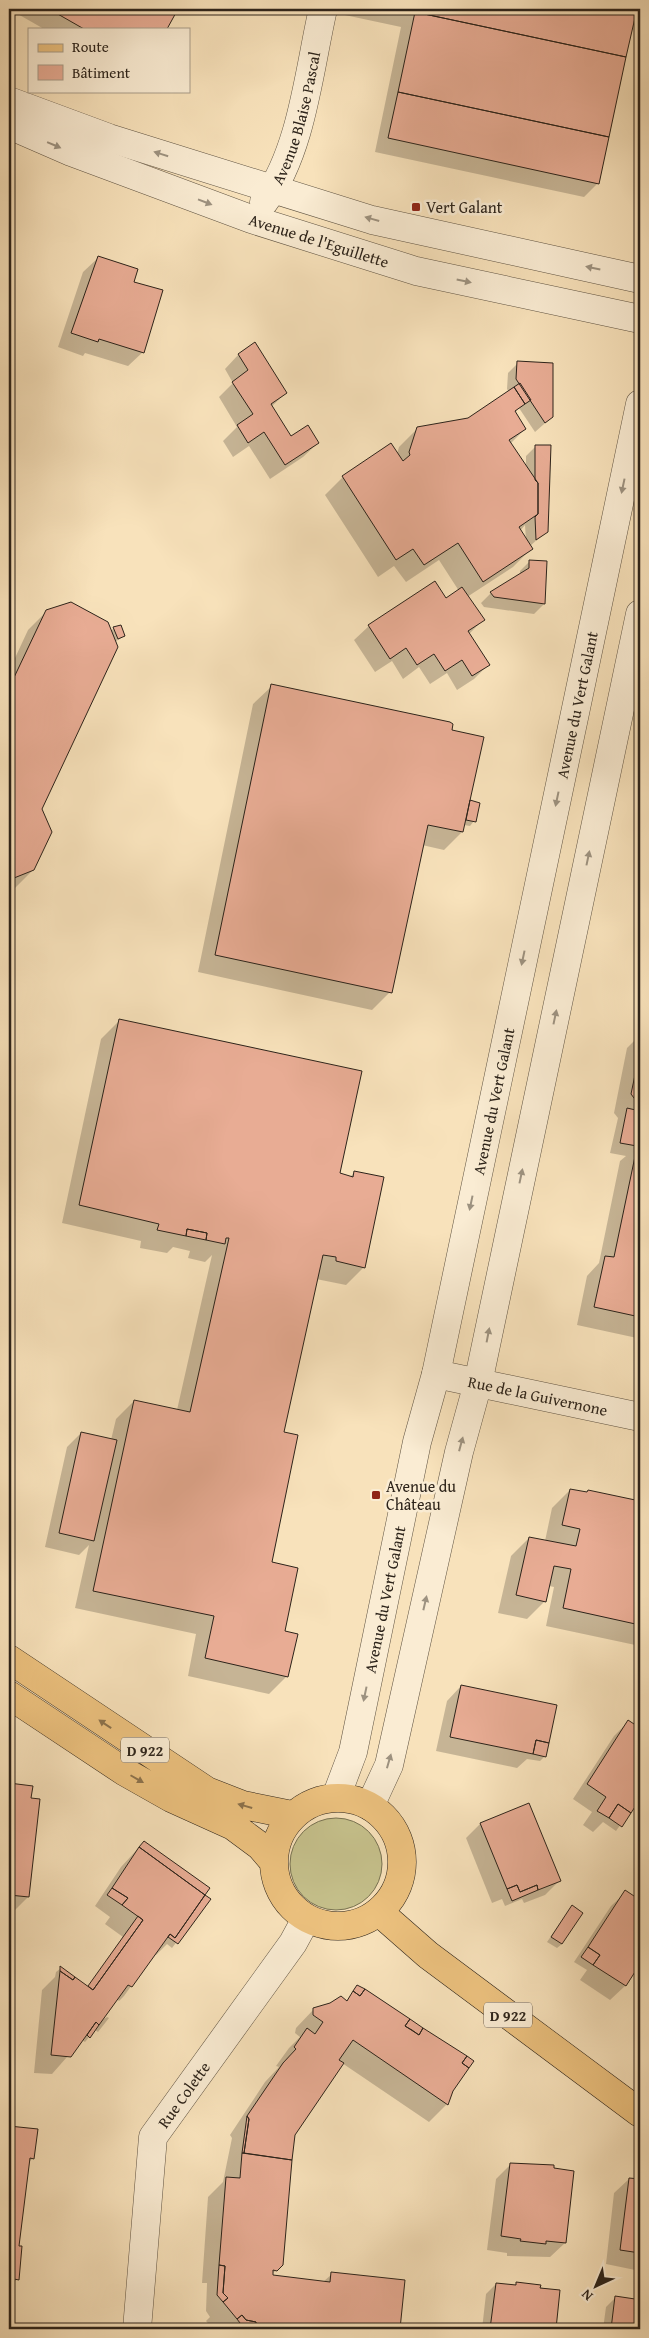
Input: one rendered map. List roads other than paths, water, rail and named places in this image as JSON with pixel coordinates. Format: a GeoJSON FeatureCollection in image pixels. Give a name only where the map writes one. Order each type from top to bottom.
{"type":"FeatureCollection","features":[{"type":"Feature","properties":{"kind":"main road","name":"D 922"},"geometry":{"type":"LineString","coordinates":[[9,1659],[207,1791],[243,1806],[292,1815]]}},
{"type":"Feature","properties":{"kind":"main road","name":"D 922"},"geometry":{"type":"LineString","coordinates":[[9,1695],[125,1772],[171,1798],[234,1826],[260,1846],[272,1860]]}},
{"type":"Feature","properties":{"kind":"main road"},"geometry":{"type":"LineString","coordinates":[[336,1797],[349,1798],[370,1806],[384,1817],[396,1835],[401,1848],[402,1870],[396,1892],[379,1912],[359,1923],[328,1926],[306,1919],[286,1902],[276,1882],[272,1860],[279,1834],[292,1815],[314,1802],[336,1797]]}},
{"type":"Feature","properties":{"kind":"main road","name":"D 922"},"geometry":{"type":"LineString","coordinates":[[379,1912],[428,1955],[640,2113]]}},
{"type":"Feature","properties":{"kind":"street","name":"Avenue Blaise Pascal"},"geometry":{"type":"LineString","coordinates":[[251,220],[274,188],[295,138],[322,9]]}},
{"type":"Feature","properties":{"kind":"street"},"geometry":{"type":"LineString","coordinates":[[9,101],[109,138],[372,220],[640,279]]}},
{"type":"Feature","properties":{"kind":"street","name":"Avenue de l'Eguillette"},"geometry":{"type":"LineString","coordinates":[[9,126],[71,152],[251,220],[416,271],[640,319]]}},
{"type":"Feature","properties":{"kind":"street","name":"Avenue du Vert Galant"},"geometry":{"type":"LineString","coordinates":[[336,1797],[353,1752],[416,1450],[436,1374],[640,404]]}},
{"type":"Feature","properties":{"kind":"street"},"geometry":{"type":"LineString","coordinates":[[370,1806],[389,1765],[459,1452],[478,1383],[640,614]]}},
{"type":"Feature","properties":{"kind":"street","name":"Rue de la Guivernone"},"geometry":{"type":"LineString","coordinates":[[436,1374],[640,1417]]}},
{"type":"Feature","properties":{"kind":"street","name":"Rue Colette"},"geometry":{"type":"LineString","coordinates":[[137,2329],[153,2137],[293,1943],[306,1919]]}},
{"type":"Feature","properties":{"kind":"place","name":"Vert Galant"},"geometry":{"type":"Point","coordinates":[416,207]}},
{"type":"Feature","properties":{"kind":"place","name":"Avenue du Château"},"geometry":{"type":"Point","coordinates":[376,1495]}}]}
